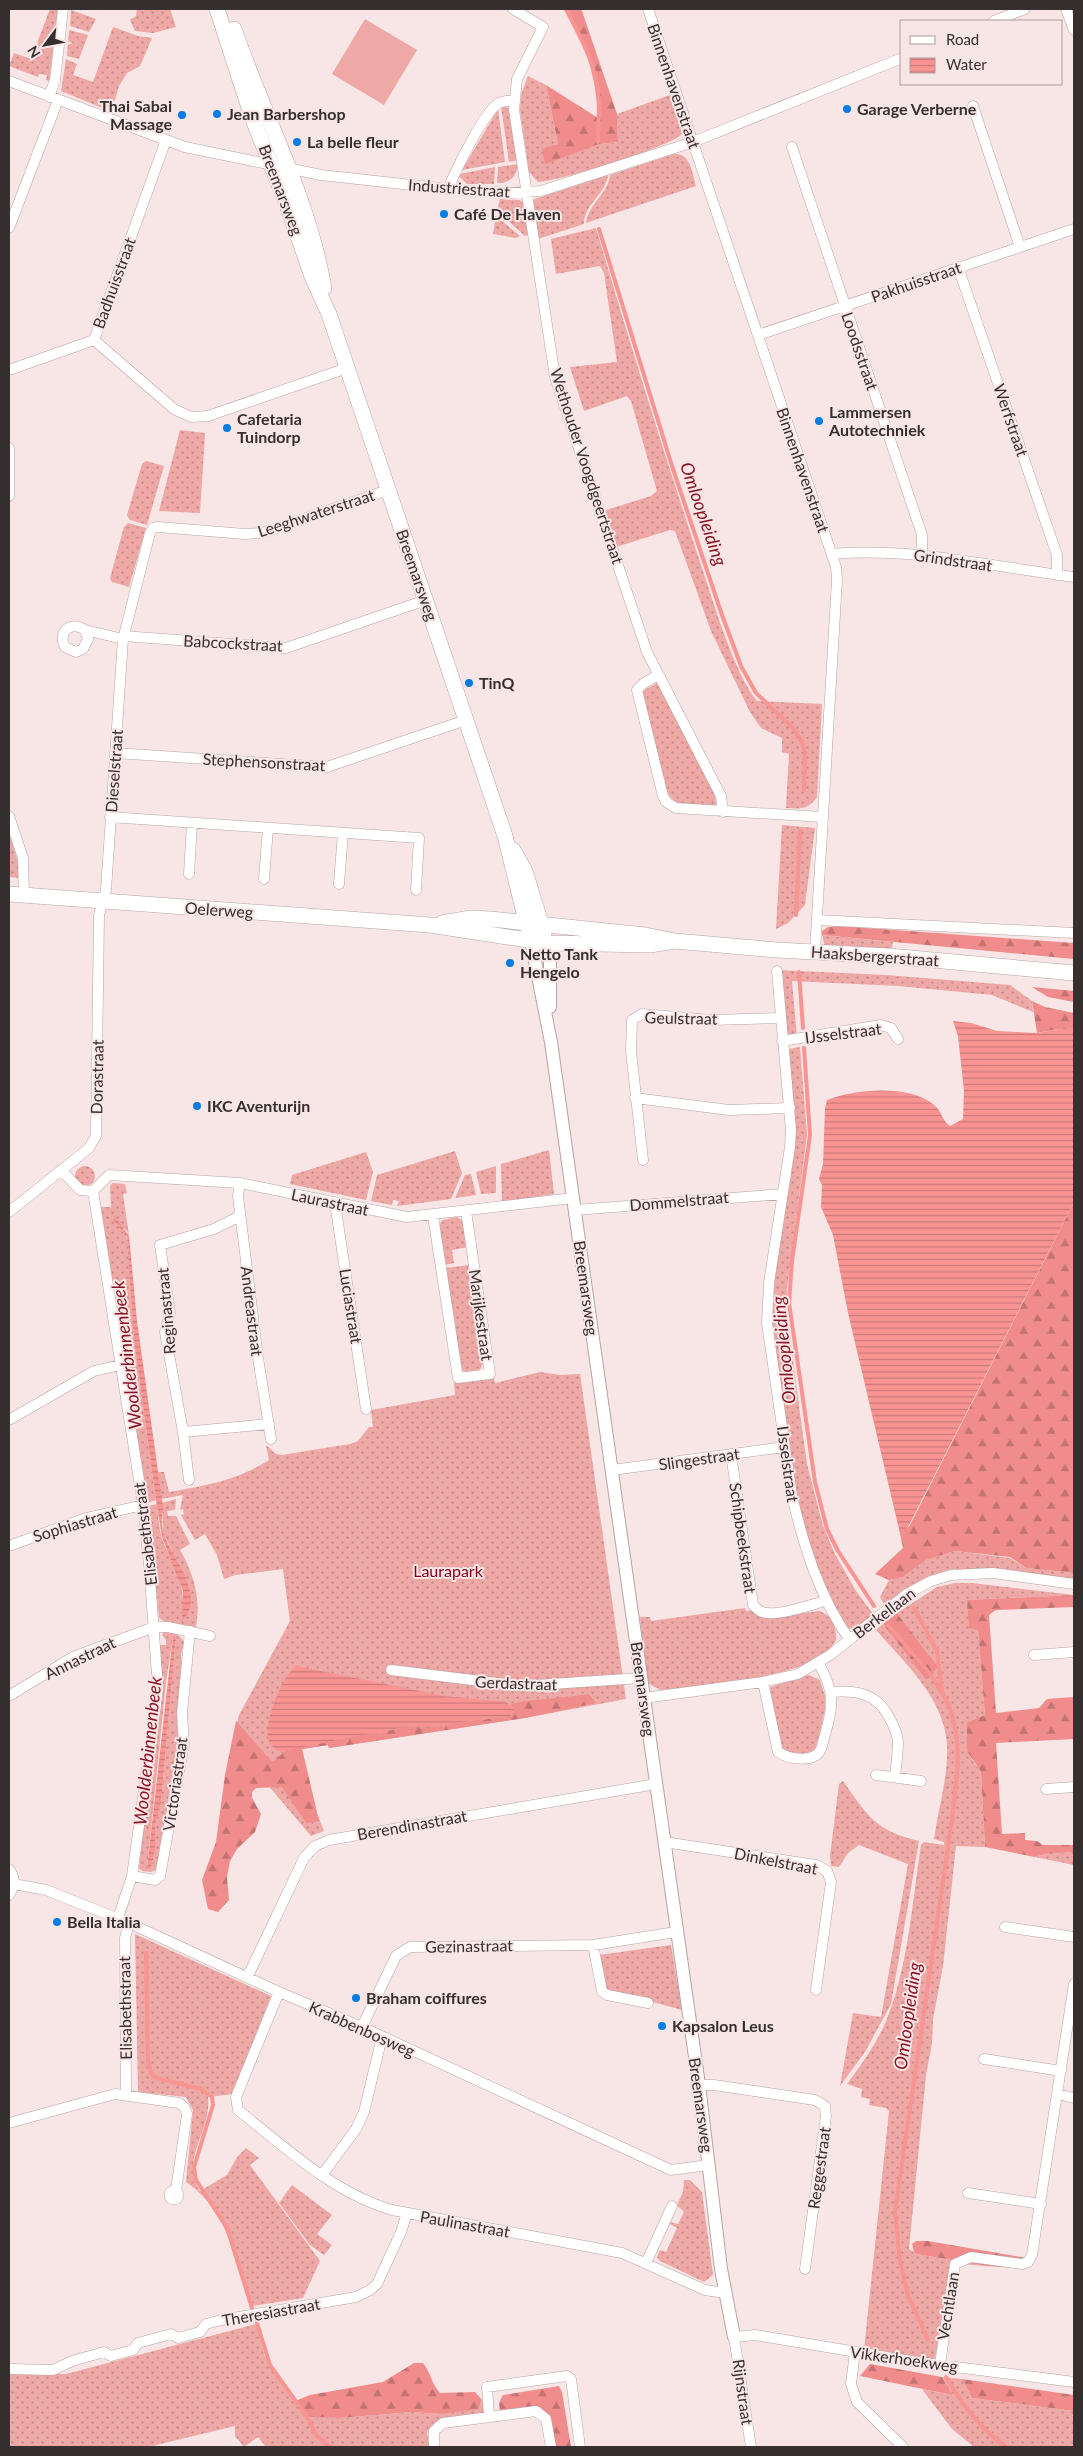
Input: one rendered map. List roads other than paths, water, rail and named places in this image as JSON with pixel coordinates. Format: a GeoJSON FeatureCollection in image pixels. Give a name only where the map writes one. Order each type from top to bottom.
{"type":"FeatureCollection","features":[{"type":"Feature","properties":{"kind":"main road","name":"Breemarsweg"},"geometry":{"type":"LineString","coordinates":[[217,9],[252,117],[272,165],[312,279],[329,314]]}},
{"type":"Feature","properties":{"kind":"main road","name":"Breemarsweg"},"geometry":{"type":"LineString","coordinates":[[226,9],[243,57],[290,168],[310,228],[329,314],[505,836],[531,940]]}},
{"type":"Feature","properties":{"kind":"main road","name":"Breemarsweg"},"geometry":{"type":"LineString","coordinates":[[505,836],[525,871],[547,943]]}},
{"type":"Feature","properties":{"kind":"main road","name":"Oelerweg"},"geometry":{"type":"LineString","coordinates":[[9,894],[24,890],[102,902],[430,925],[547,943]]}},
{"type":"Feature","properties":{"kind":"main road","name":"Oelerweg"},"geometry":{"type":"LineString","coordinates":[[430,925],[471,918],[542,925]]}},
{"type":"Feature","properties":{"kind":"main road","name":"Haaksbergerstraat"},"geometry":{"type":"LineString","coordinates":[[542,925],[645,935],[675,941],[1074,973]]}},
{"type":"Feature","properties":{"kind":"main road","name":"Haaksbergerstraat"},"geometry":{"type":"LineString","coordinates":[[547,943],[650,944],[675,941]]}},
{"type":"Feature","properties":{"kind":"street"},"geometry":{"type":"LineString","coordinates":[[9,228],[54,98],[63,9]]}},
{"type":"Feature","properties":{"kind":"street","name":"Wethouder Voogdgeertstraat"},"geometry":{"type":"LineString","coordinates":[[513,9],[542,27],[520,69],[514,100],[526,192],[555,377],[642,636],[658,675],[721,796],[723,812]]}},
{"type":"Feature","properties":{"kind":"street","name":"Binnenhavenstraat"},"geometry":{"type":"LineString","coordinates":[[648,9],[832,554],[837,580],[815,951]]}},
{"type":"Feature","properties":{"kind":"street"},"geometry":{"type":"LineString","coordinates":[[997,20],[1025,9]]}},
{"type":"Feature","properties":{"kind":"street"},"geometry":{"type":"LineString","coordinates":[[1066,9],[1074,30]]}},
{"type":"Feature","properties":{"kind":"street","name":"Industriestraat"},"geometry":{"type":"LineString","coordinates":[[9,81],[185,147],[321,175],[448,189],[526,192],[541,191],[693,142],[900,59]]}},
{"type":"Feature","properties":{"kind":"street"},"geometry":{"type":"LineString","coordinates":[[448,189],[455,172],[485,118],[498,103],[514,100]]}},
{"type":"Feature","properties":{"kind":"street"},"geometry":{"type":"LineString","coordinates":[[973,106],[1020,247]]}},
{"type":"Feature","properties":{"kind":"street","name":"Badhuisstraat"},"geometry":{"type":"LineString","coordinates":[[9,370],[94,340],[166,140]]}},
{"type":"Feature","properties":{"kind":"street","name":"Loodsstraat"},"geometry":{"type":"LineString","coordinates":[[792,147],[922,535],[922,555]]}},
{"type":"Feature","properties":{"kind":"street","name":"Pakhuisstraat"},"geometry":{"type":"LineString","coordinates":[[758,335],[1074,229]]}},
{"type":"Feature","properties":{"kind":"street","name":"Werfstraat"},"geometry":{"type":"LineString","coordinates":[[958,267],[1057,555],[1057,575]]}},
{"type":"Feature","properties":{"kind":"street"},"geometry":{"type":"LineString","coordinates":[[94,340],[174,409],[191,417],[208,416],[347,368]]}},
{"type":"Feature","properties":{"kind":"street"},"geometry":{"type":"LineString","coordinates":[[9,448],[9,496]]}},
{"type":"Feature","properties":{"kind":"street","name":"Leeghwaterstraat"},"geometry":{"type":"LineString","coordinates":[[153,528],[254,534],[388,490]]}},
{"type":"Feature","properties":{"kind":"street","name":"Dieselstraat"},"geometry":{"type":"LineString","coordinates":[[102,902],[106,890],[123,637],[150,533],[153,528]]}},
{"type":"Feature","properties":{"kind":"street","name":"Grindstraat"},"geometry":{"type":"LineString","coordinates":[[832,554],[862,551],[922,555],[1074,577]]}},
{"type":"Feature","properties":{"kind":"street","name":"Babcockstraat"},"geometry":{"type":"LineString","coordinates":[[123,637],[286,648],[426,600]]}},
{"type":"Feature","properties":{"kind":"street"},"geometry":{"type":"LineString","coordinates":[[85,630],[123,637]]}},
{"type":"Feature","properties":{"kind":"street"},"geometry":{"type":"LineString","coordinates":[[658,675],[644,683],[637,690],[666,802],[676,808],[823,817]]}},
{"type":"Feature","properties":{"kind":"street","name":"Stephensonstraat"},"geometry":{"type":"LineString","coordinates":[[115,753],[327,767],[466,720]]}},
{"type":"Feature","properties":{"kind":"street"},"geometry":{"type":"LineString","coordinates":[[9,816],[23,858],[24,890]]}},
{"type":"Feature","properties":{"kind":"street"},"geometry":{"type":"LineString","coordinates":[[110,817],[419,838],[416,890]]}},
{"type":"Feature","properties":{"kind":"street"},"geometry":{"type":"LineString","coordinates":[[189,874],[192,822]]}},
{"type":"Feature","properties":{"kind":"street"},"geometry":{"type":"LineString","coordinates":[[264,879],[268,828]]}},
{"type":"Feature","properties":{"kind":"street"},"geometry":{"type":"LineString","coordinates":[[339,884],[343,833]]}},
{"type":"Feature","properties":{"kind":"street","name":"Dorastraat"},"geometry":{"type":"LineString","coordinates":[[9,1212],[89,1148],[96,1136],[99,915],[102,902]]}},
{"type":"Feature","properties":{"kind":"street","name":"Haaksbergerstraat"},"geometry":{"type":"LineString","coordinates":[[817,920],[1074,933]]}},
{"type":"Feature","properties":{"kind":"street","name":"Breemarsweg"},"geometry":{"type":"LineString","coordinates":[[531,940],[550,1042],[574,1204],[699,2085],[725,2293],[734,2337]]}},
{"type":"Feature","properties":{"kind":"street","name":"Breemarsweg"},"geometry":{"type":"LineString","coordinates":[[547,943],[550,960],[550,1042]]}},
{"type":"Feature","properties":{"kind":"street","name":"IJsselstraat"},"geometry":{"type":"LineString","coordinates":[[777,971],[779,1018],[790,1108],[790,1147],[769,1283],[768,1323],[797,1518],[825,1601],[849,1639]]}},
{"type":"Feature","properties":{"kind":"street","name":"Geulstraat"},"geometry":{"type":"LineString","coordinates":[[643,1160],[631,1051],[632,1020],[642,1014],[711,1020],[779,1018]]}},
{"type":"Feature","properties":{"kind":"street","name":"IJsselstraat"},"geometry":{"type":"LineString","coordinates":[[782,1041],[881,1025],[891,1028],[898,1039]]}},
{"type":"Feature","properties":{"kind":"street"},"geometry":{"type":"LineString","coordinates":[[635,1098],[729,1110],[790,1108]]}},
{"type":"Feature","properties":{"kind":"street"},"geometry":{"type":"LineString","coordinates":[[61,1170],[80,1190],[93,1191]]}},
{"type":"Feature","properties":{"kind":"street","name":"Laurastraat"},"geometry":{"type":"LineString","coordinates":[[93,1191],[110,1175],[240,1183],[394,1216],[433,1216],[466,1211],[574,1204]]}},
{"type":"Feature","properties":{"kind":"street","name":"Andreastraat"},"geometry":{"type":"LineString","coordinates":[[240,1183],[238,1196],[240,1216],[271,1438]]}},
{"type":"Feature","properties":{"kind":"street","name":"Elisabethstraat"},"geometry":{"type":"LineString","coordinates":[[93,1191],[143,1505],[158,1689],[132,1876],[118,1918]]}},
{"type":"Feature","properties":{"kind":"street","name":"Dommelstraat"},"geometry":{"type":"LineString","coordinates":[[574,1204],[782,1194]]}},
{"type":"Feature","properties":{"kind":"street","name":"Luciastraat"},"geometry":{"type":"LineString","coordinates":[[336,1203],[366,1409]]}},
{"type":"Feature","properties":{"kind":"street","name":"Marijkestraat"},"geometry":{"type":"LineString","coordinates":[[433,1216],[458,1378],[490,1374],[466,1211]]}},
{"type":"Feature","properties":{"kind":"street","name":"Reginastraat"},"geometry":{"type":"LineString","coordinates":[[189,1480],[183,1432],[165,1332],[170,1313],[160,1245],[214,1228],[240,1216]]}},
{"type":"Feature","properties":{"kind":"street"},"geometry":{"type":"LineString","coordinates":[[9,1420],[94,1371],[120,1365]]}},
{"type":"Feature","properties":{"kind":"street"},"geometry":{"type":"LineString","coordinates":[[183,1432],[269,1424]]}},
{"type":"Feature","properties":{"kind":"street","name":"Slingestraat"},"geometry":{"type":"LineString","coordinates":[[612,1470],[785,1447]]}},
{"type":"Feature","properties":{"kind":"street","name":"Schipbeekstraat"},"geometry":{"type":"LineString","coordinates":[[730,1454],[753,1605],[761,1612],[771,1613],[825,1601]]}},
{"type":"Feature","properties":{"kind":"street","name":"Sophiastraat"},"geometry":{"type":"LineString","coordinates":[[9,1546],[86,1518],[143,1505]]}},
{"type":"Feature","properties":{"kind":"street","name":"Berkellaan"},"geometry":{"type":"LineString","coordinates":[[644,1698],[763,1682],[798,1674],[818,1662],[907,1594],[932,1581],[951,1576],[993,1573],[1074,1584]]}},
{"type":"Feature","properties":{"kind":"street"},"geometry":{"type":"LineString","coordinates":[[154,1627],[190,1631],[210,1636]]}},
{"type":"Feature","properties":{"kind":"street","name":"Annastraat"},"geometry":{"type":"LineString","coordinates":[[9,1696],[73,1657],[154,1627]]}},
{"type":"Feature","properties":{"kind":"street","name":"Victoriastraat"},"geometry":{"type":"LineString","coordinates":[[132,1876],[155,1880],[160,1876],[184,1744],[182,1713],[190,1631]]}},
{"type":"Feature","properties":{"kind":"street"},"geometry":{"type":"LineString","coordinates":[[1034,1655],[1074,1652]]}},
{"type":"Feature","properties":{"kind":"street"},"geometry":{"type":"LineString","coordinates":[[763,1682],[778,1752],[783,1756],[811,1759],[818,1755],[832,1706],[832,1692],[818,1662]]}},
{"type":"Feature","properties":{"kind":"street","name":"Gerdastraat"},"geometry":{"type":"LineString","coordinates":[[391,1670],[521,1686],[641,1678]]}},
{"type":"Feature","properties":{"kind":"street"},"geometry":{"type":"LineString","coordinates":[[832,1692],[861,1692],[878,1701],[883,1707],[895,1729],[898,1741],[895,1777]]}},
{"type":"Feature","properties":{"kind":"street"},"geometry":{"type":"LineString","coordinates":[[876,1775],[922,1781]]}},
{"type":"Feature","properties":{"kind":"street","name":"Berendinastraat"},"geometry":{"type":"LineString","coordinates":[[248,1976],[304,1858],[319,1844],[338,1838],[656,1784]]}},
{"type":"Feature","properties":{"kind":"street"},"geometry":{"type":"LineString","coordinates":[[1046,1789],[1074,1787]]}},
{"type":"Feature","properties":{"kind":"street","name":"Dinkelstraat"},"geometry":{"type":"LineString","coordinates":[[664,1842],[816,1865],[827,1871],[831,1882],[816,1990]]}},
{"type":"Feature","properties":{"kind":"street"},"geometry":{"type":"LineString","coordinates":[[9,1868],[13,1875],[14,1884],[9,1895]]}},
{"type":"Feature","properties":{"kind":"street","name":"Krabbenbosweg"},"geometry":{"type":"LineString","coordinates":[[14,1884],[46,1890],[118,1918],[248,1976],[279,1992],[362,2027],[671,2170],[710,2165]]}},
{"type":"Feature","properties":{"kind":"street","name":"Elisabethstraat"},"geometry":{"type":"LineString","coordinates":[[126,2094],[125,1938],[129,1923]]}},
{"type":"Feature","properties":{"kind":"street"},"geometry":{"type":"LineString","coordinates":[[1005,1927],[1074,1937]]}},
{"type":"Feature","properties":{"kind":"street","name":"Gezinastraat"},"geometry":{"type":"LineString","coordinates":[[362,2027],[396,1956],[410,1947],[593,1945],[676,1932]]}},
{"type":"Feature","properties":{"kind":"street"},"geometry":{"type":"LineString","coordinates":[[593,1945],[602,1991],[607,1995],[648,2004]]}},
{"type":"Feature","properties":{"kind":"street","name":"Vechtlaan"},"geometry":{"type":"LineString","coordinates":[[940,2364],[955,2264],[971,2257],[1022,2264],[1028,2262],[1032,2255],[1074,1984]]}},
{"type":"Feature","properties":{"kind":"street","name":"Paulinastraat"},"geometry":{"type":"LineString","coordinates":[[279,1992],[235,2100],[238,2110],[322,2175],[375,2205],[407,2213],[613,2251],[646,2263],[704,2290],[725,2293]]}},
{"type":"Feature","properties":{"kind":"street"},"geometry":{"type":"LineString","coordinates":[[322,2175],[356,2129],[364,2112],[382,2037]]}},
{"type":"Feature","properties":{"kind":"street"},"geometry":{"type":"LineString","coordinates":[[984,2059],[1061,2071]]}},
{"type":"Feature","properties":{"kind":"street","name":"Reggestraat"},"geometry":{"type":"LineString","coordinates":[[699,2085],[714,2085],[815,2100],[824,2106],[826,2116],[804,2269]]}},
{"type":"Feature","properties":{"kind":"street"},"geometry":{"type":"LineString","coordinates":[[9,2122],[115,2094],[126,2094],[179,2103],[185,2108],[187,2114],[176,2190]]}},
{"type":"Feature","properties":{"kind":"street"},"geometry":{"type":"LineString","coordinates":[[1058,2094],[1074,2098]]}},
{"type":"Feature","properties":{"kind":"street"},"geometry":{"type":"LineString","coordinates":[[968,2192],[1041,2204]]}},
{"type":"Feature","properties":{"kind":"street"},"geometry":{"type":"LineString","coordinates":[[646,2263],[672,2206]]}},
{"type":"Feature","properties":{"kind":"street","name":"Theresiastraat"},"geometry":{"type":"LineString","coordinates":[[9,2369],[53,2370],[72,2361],[104,2352],[111,2356],[134,2350],[138,2343],[171,2334],[178,2338],[200,2332],[206,2324],[222,2320],[356,2297],[377,2284],[401,2232],[407,2213]]}},
{"type":"Feature","properties":{"kind":"street","name":"Vikkerhoekweg"},"geometry":{"type":"LineString","coordinates":[[734,2337],[755,2335],[855,2352],[1074,2382]]}},
{"type":"Feature","properties":{"kind":"street","name":"Rijnstraat"},"geometry":{"type":"LineString","coordinates":[[734,2337],[751,2447]]}},
{"type":"Feature","properties":{"kind":"street"},"geometry":{"type":"LineString","coordinates":[[855,2352],[851,2384],[857,2402],[903,2447]]}},
{"type":"Feature","properties":{"kind":"street"},"geometry":{"type":"LineString","coordinates":[[489,2416],[487,2387],[567,2376],[571,2379],[580,2447]]}},
{"type":"Feature","properties":{"kind":"street"},"geometry":{"type":"LineString","coordinates":[[434,2447],[434,2431],[443,2424],[489,2416],[536,2411],[541,2414],[549,2429],[551,2447]]}},
{"type":"Feature","properties":{"kind":"water"},"geometry":{"type":"Polygon","coordinates":[[[953,1021],[971,1023],[997,1031],[1037,1033],[1064,1028],[1074,1029],[1074,1202],[908,1527],[902,1530],[899,1529],[848,1313],[833,1235],[821,1207],[822,1185],[819,1179],[823,1164],[825,1108],[827,1100],[838,1096],[866,1091],[897,1091],[924,1098],[939,1110],[950,1126],[963,1119],[964,1091],[958,1036],[953,1021]]]}},
{"type":"Feature","properties":{"kind":"water"},"geometry":{"type":"Polygon","coordinates":[[[115,1217],[129,1236],[137,1321],[163,1507],[162,1528],[185,1576],[191,1600],[189,1611],[182,1621],[183,1591],[162,1537],[156,1500],[134,1340],[127,1237],[113,1220],[115,1217]]]}},
{"type":"Feature","properties":{"kind":"water"},"geometry":{"type":"Polygon","coordinates":[[[173,1636],[176,1637],[161,1803],[155,1826],[155,1851],[151,1868],[147,1868],[173,1636]]]}},
{"type":"Feature","properties":{"kind":"water"},"geometry":{"type":"Polygon","coordinates":[[[296,1666],[444,1696],[506,1702],[515,1710],[510,1717],[468,1721],[429,1728],[404,1726],[379,1734],[361,1735],[281,1752],[273,1747],[269,1741],[269,1720],[280,1689],[296,1666]]]}},
{"type":"Feature","properties":{"kind":"waterway","name":"Omloopleiding"},"geometry":{"type":"LineString","coordinates":[[566,9],[594,71],[599,103],[598,142]]}},
{"type":"Feature","properties":{"kind":"waterway","name":"Omloopleiding"},"geometry":{"type":"LineString","coordinates":[[599,229],[672,466],[722,615],[741,666],[756,693],[793,728],[802,742],[805,752],[804,790]]}},
{"type":"Feature","properties":{"kind":"waterway","name":"Omloopleiding"},"geometry":{"type":"LineString","coordinates":[[796,915],[800,831]]}},
{"type":"Feature","properties":{"kind":"waterway","name":"Omloopleiding"},"geometry":{"type":"LineString","coordinates":[[799,972],[803,1028]]}},
{"type":"Feature","properties":{"kind":"waterway","name":"Omloopleiding"},"geometry":{"type":"LineString","coordinates":[[804,1048],[810,1135],[792,1261],[789,1303],[815,1482],[827,1529],[838,1551],[874,1606]]}},
{"type":"Feature","properties":{"kind":"waterway","name":"Omloopleiding"},"geometry":{"type":"LineString","coordinates":[[914,1608],[937,1651],[942,1692]]}},
{"type":"Feature","properties":{"kind":"waterway","name":"Omloopleiding"},"geometry":{"type":"LineString","coordinates":[[888,1625],[940,1688],[955,1725],[958,1752],[952,1819],[895,2212],[900,2261],[908,2295],[928,2340]]}},
{"type":"Feature","properties":{"kind":"waterway","name":"Woolderbinnenbeek"},"geometry":{"type":"LineString","coordinates":[[146,1953],[148,2060],[151,2073],[156,2078],[201,2089],[212,2097],[213,2105],[194,2167],[196,2180],[227,2228],[252,2308]]}},
{"type":"Feature","properties":{"kind":"waterway","name":"Woolderbinnenbeek"},"geometry":{"type":"LineString","coordinates":[[257,2323],[270,2365],[307,2417],[316,2435],[329,2447]]}},
{"type":"Feature","properties":{"kind":"waterway","name":"Omloopleiding"},"geometry":{"type":"LineString","coordinates":[[946,2377],[972,2415],[1006,2447]]}},
{"type":"Feature","properties":{"kind":"place","name":"Garage Verberne"},"geometry":{"type":"Point","coordinates":[847,109]}},
{"type":"Feature","properties":{"kind":"place","name":"Jean Barbershop"},"geometry":{"type":"Point","coordinates":[217,114]}},
{"type":"Feature","properties":{"kind":"place","name":"Thai Sabai Massage"},"geometry":{"type":"Point","coordinates":[182,115]}},
{"type":"Feature","properties":{"kind":"place","name":"La belle fleur"},"geometry":{"type":"Point","coordinates":[297,142]}},
{"type":"Feature","properties":{"kind":"place","name":"Café De Haven"},"geometry":{"type":"Point","coordinates":[444,214]}},
{"type":"Feature","properties":{"kind":"place","name":"Lammersen Autotechniek"},"geometry":{"type":"Point","coordinates":[819,421]}},
{"type":"Feature","properties":{"kind":"place","name":"Cafetaria Tuindorp"},"geometry":{"type":"Point","coordinates":[227,428]}},
{"type":"Feature","properties":{"kind":"place","name":"TinQ"},"geometry":{"type":"Point","coordinates":[469,683]}},
{"type":"Feature","properties":{"kind":"place","name":"Netto Tank Hengelo"},"geometry":{"type":"Point","coordinates":[510,963]}},
{"type":"Feature","properties":{"kind":"place","name":"IKC Aventurijn"},"geometry":{"type":"Point","coordinates":[197,1106]}},
{"type":"Feature","properties":{"kind":"place","name":"Bella Italia"},"geometry":{"type":"Point","coordinates":[57,1922]}},
{"type":"Feature","properties":{"kind":"place","name":"Braham coiffures"},"geometry":{"type":"Point","coordinates":[356,1998]}},
{"type":"Feature","properties":{"kind":"place","name":"Kapsalon Leus"},"geometry":{"type":"Point","coordinates":[662,2026]}},
{"type":"Feature","properties":{"kind":"park label","name":"Laurapark"},"geometry":{"type":"Point","coordinates":[448,1571]}}]}
